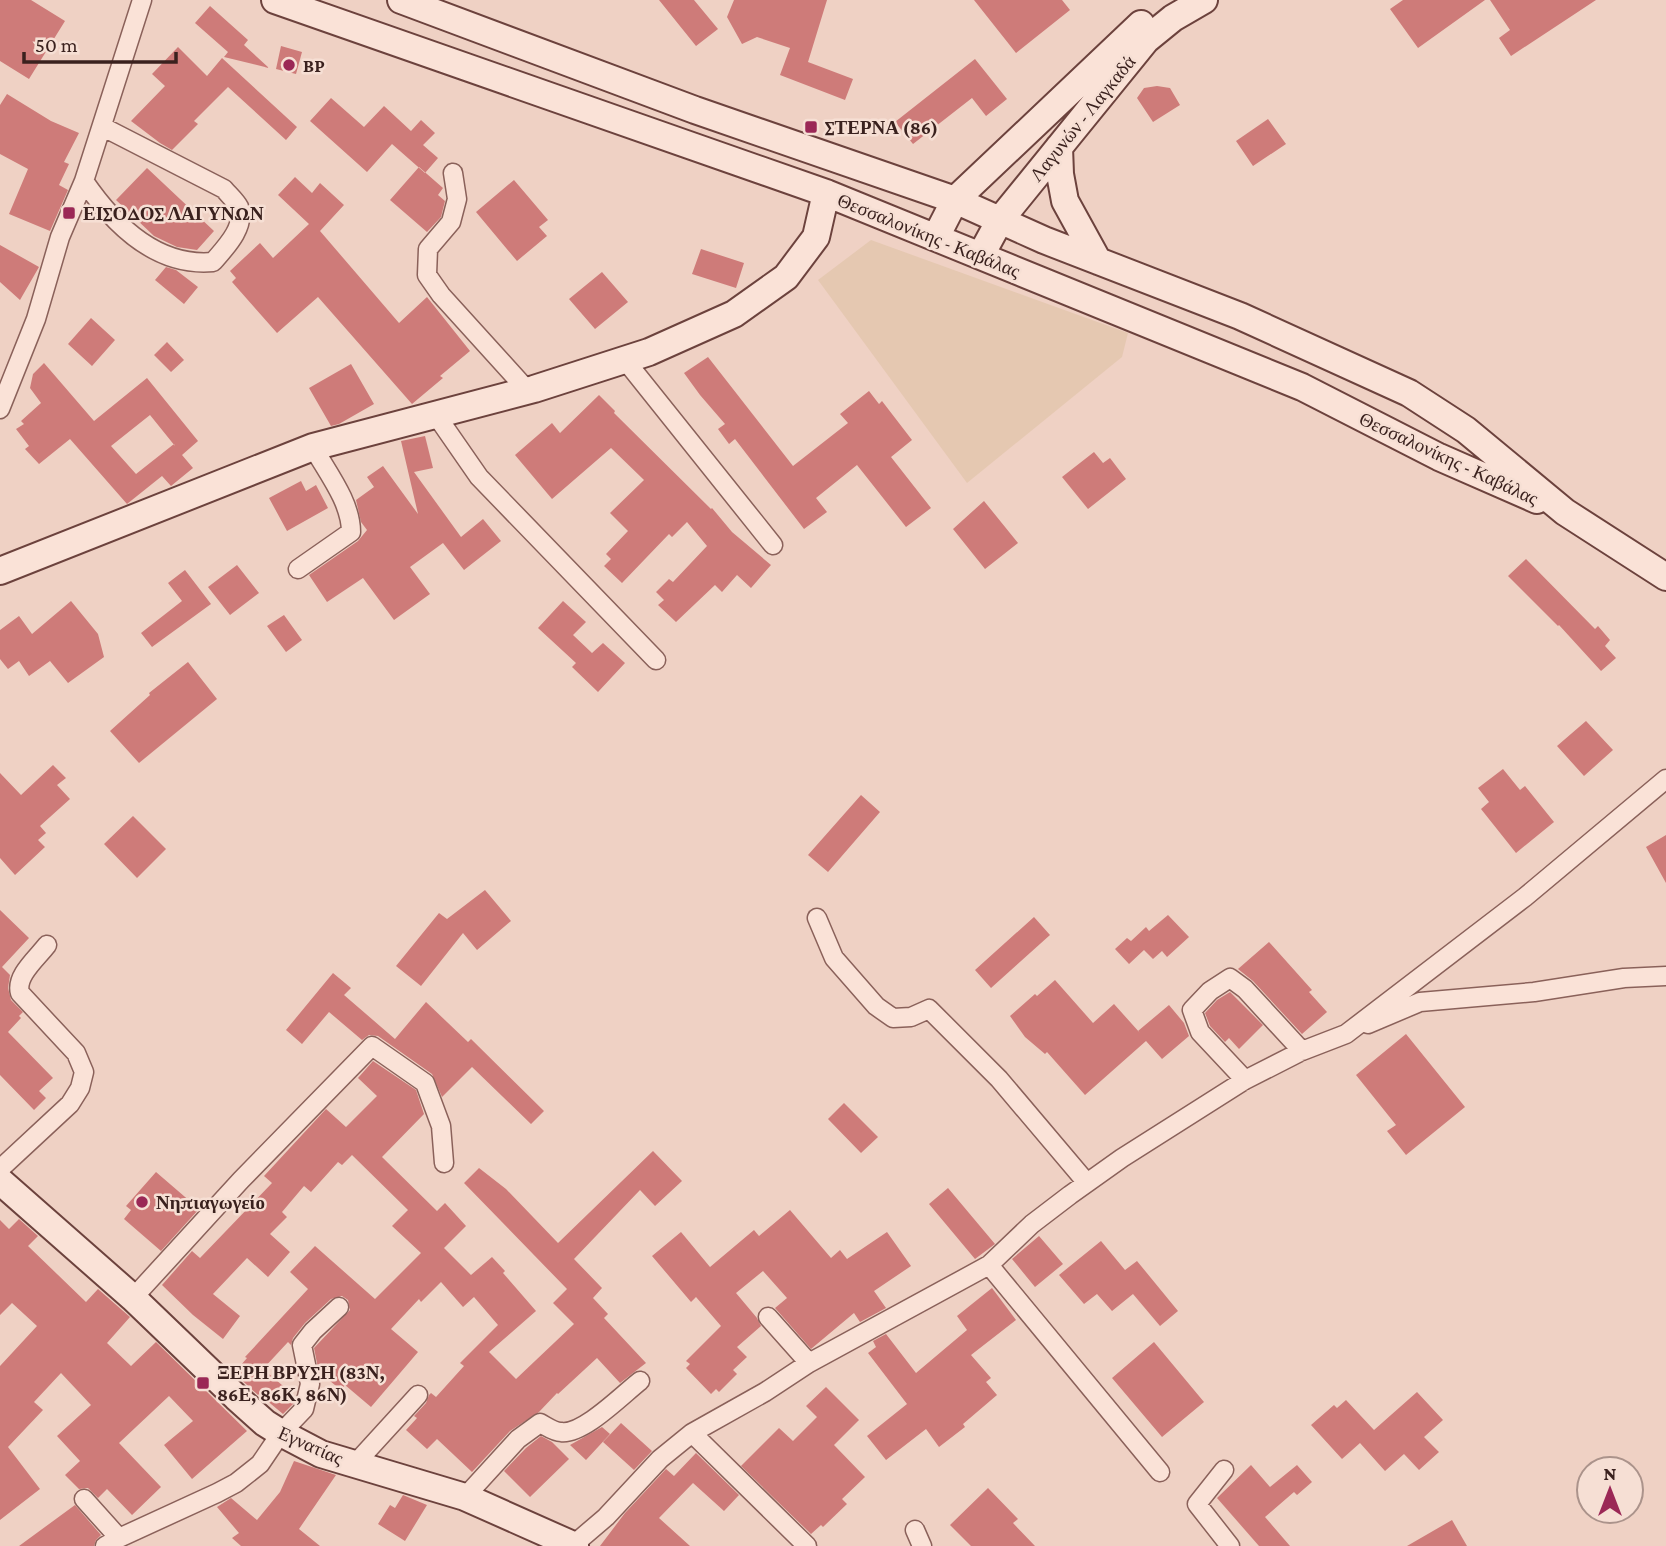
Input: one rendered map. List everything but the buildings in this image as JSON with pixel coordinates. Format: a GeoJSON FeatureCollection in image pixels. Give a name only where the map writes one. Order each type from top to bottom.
{"type":"FeatureCollection","features":[{"type":"Feature","properties":{"kind":"main road","name":"Θεσσαλονίκης - Καβάλας"},"geometry":{"type":"LineString","coordinates":[[275,0],[826,193],[1302,387],[1439,457],[1565,512]]}},
{"type":"Feature","properties":{"kind":"main road","name":"Θεσσαλονίκης - Καβάλας"},"geometry":{"type":"LineString","coordinates":[[401,0],[695,110],[955,200],[1098,261],[1240,316],[1409,393],[1466,430],[1565,512],[1666,577]]}},
{"type":"Feature","properties":{"kind":"main road","name":"Λαγυνών - Λαγκαδά"},"geometry":{"type":"LineString","coordinates":[[936,237],[955,200],[1138,26],[1177,0]]}},
{"type":"Feature","properties":{"kind":"main road","name":"Λαγυνών - Λαγκαδά"},"geometry":{"type":"LineString","coordinates":[[981,255],[1000,220],[1146,40],[1173,18],[1204,0]]}},
{"type":"Feature","properties":{"kind":"main road"},"geometry":{"type":"LineString","coordinates":[[1059,147],[1065,201],[1098,261]]}},
{"type":"Feature","properties":{"kind":"main road"},"geometry":{"type":"LineString","coordinates":[[0,571],[313,447],[528,390],[625,360],[734,314],[786,277],[816,237],[826,193]]}},
{"type":"Feature","properties":{"kind":"main road","name":"Εγνατίας"},"geometry":{"type":"LineString","coordinates":[[0,1181],[133,1298],[265,1423],[321,1454],[465,1497],[573,1546]]}},
{"type":"Feature","properties":{"kind":"street"},"geometry":{"type":"LineString","coordinates":[[0,409],[36,319],[60,237],[103,127],[142,0]]}},
{"type":"Feature","properties":{"kind":"street"},"geometry":{"type":"LineString","coordinates":[[84,181],[102,206],[150,248],[194,264],[213,262],[234,236],[240,219],[238,205],[224,190],[103,127]]}},
{"type":"Feature","properties":{"kind":"street"},"geometry":{"type":"LineString","coordinates":[[453,173],[457,199],[451,222],[428,249],[427,275],[440,295],[528,390]]}},
{"type":"Feature","properties":{"kind":"street"},"geometry":{"type":"LineString","coordinates":[[625,360],[773,545]]}},
{"type":"Feature","properties":{"kind":"street"},"geometry":{"type":"LineString","coordinates":[[436,415],[480,477],[656,660]]}},
{"type":"Feature","properties":{"kind":"street"},"geometry":{"type":"LineString","coordinates":[[298,569],[351,531],[351,519],[313,447]]}},
{"type":"Feature","properties":{"kind":"street"},"geometry":{"type":"LineString","coordinates":[[1346,1034],[1525,897],[1666,779]]}},
{"type":"Feature","properties":{"kind":"street"},"geometry":{"type":"LineString","coordinates":[[817,918],[834,958],[876,1006],[893,1018],[911,1017],[929,1009],[999,1079],[1087,1183]]}},
{"type":"Feature","properties":{"kind":"street"},"geometry":{"type":"LineString","coordinates":[[0,1169],[70,1104],[84,1072],[76,1053],[20,993],[20,979],[47,945]]}},
{"type":"Feature","properties":{"kind":"street"},"geometry":{"type":"LineString","coordinates":[[573,1546],[606,1517],[660,1459],[692,1433],[765,1392],[809,1363],[989,1265],[1032,1224],[1087,1183],[1245,1080],[1302,1051],[1420,1002],[1534,992],[1625,978],[1666,976]]}},
{"type":"Feature","properties":{"kind":"street"},"geometry":{"type":"LineString","coordinates":[[1245,1080],[1200,1031],[1192,1010],[1210,991],[1230,978],[1245,989],[1302,1051]]}},
{"type":"Feature","properties":{"kind":"street"},"geometry":{"type":"LineString","coordinates":[[133,1298],[232,1190],[372,1046],[425,1083],[441,1126],[444,1163]]}},
{"type":"Feature","properties":{"kind":"street"},"geometry":{"type":"LineString","coordinates":[[989,1265],[1160,1472]]}},
{"type":"Feature","properties":{"kind":"street"},"geometry":{"type":"LineString","coordinates":[[84,1499],[112,1542],[236,1483],[260,1464],[281,1433],[304,1409],[310,1384],[302,1345],[339,1307]]}},
{"type":"Feature","properties":{"kind":"street"},"geometry":{"type":"LineString","coordinates":[[768,1317],[809,1363]]}},
{"type":"Feature","properties":{"kind":"street"},"geometry":{"type":"LineString","coordinates":[[465,1497],[518,1439],[540,1423],[559,1433],[575,1430],[640,1381]]}},
{"type":"Feature","properties":{"kind":"street"},"geometry":{"type":"LineString","coordinates":[[355,1464],[418,1395]]}},
{"type":"Feature","properties":{"kind":"street"},"geometry":{"type":"LineString","coordinates":[[692,1433],[807,1546]]}},
{"type":"Feature","properties":{"kind":"street"},"geometry":{"type":"LineString","coordinates":[[1224,1471],[1197,1504],[1230,1546]]}},
{"type":"Feature","properties":{"kind":"shaded area"},"geometry":{"type":"Polygon","coordinates":[[[871,240],[1128,333],[1122,357],[967,483],[818,280],[871,240]]]}},
{"type":"Feature","properties":{"kind":"place","name":"BP"},"geometry":{"type":"Point","coordinates":[289,65]}},
{"type":"Feature","properties":{"kind":"place","name":"ΣΤΕΡΝΑ (86)"},"geometry":{"type":"Point","coordinates":[811,127]}},
{"type":"Feature","properties":{"kind":"place","name":"ΕΙΣΟΔΟΣ ΛΑΓΥΝΩΝ"},"geometry":{"type":"Point","coordinates":[69,213]}},
{"type":"Feature","properties":{"kind":"place","name":"Νηπιαγωγείο"},"geometry":{"type":"Point","coordinates":[142,1202]}},
{"type":"Feature","properties":{"kind":"place","name":"ΞΕΡΗ ΒΡΥΣΗ (83Ν, 86Ε, 86Κ, 86Ν)"},"geometry":{"type":"Point","coordinates":[203,1383]}}]}
